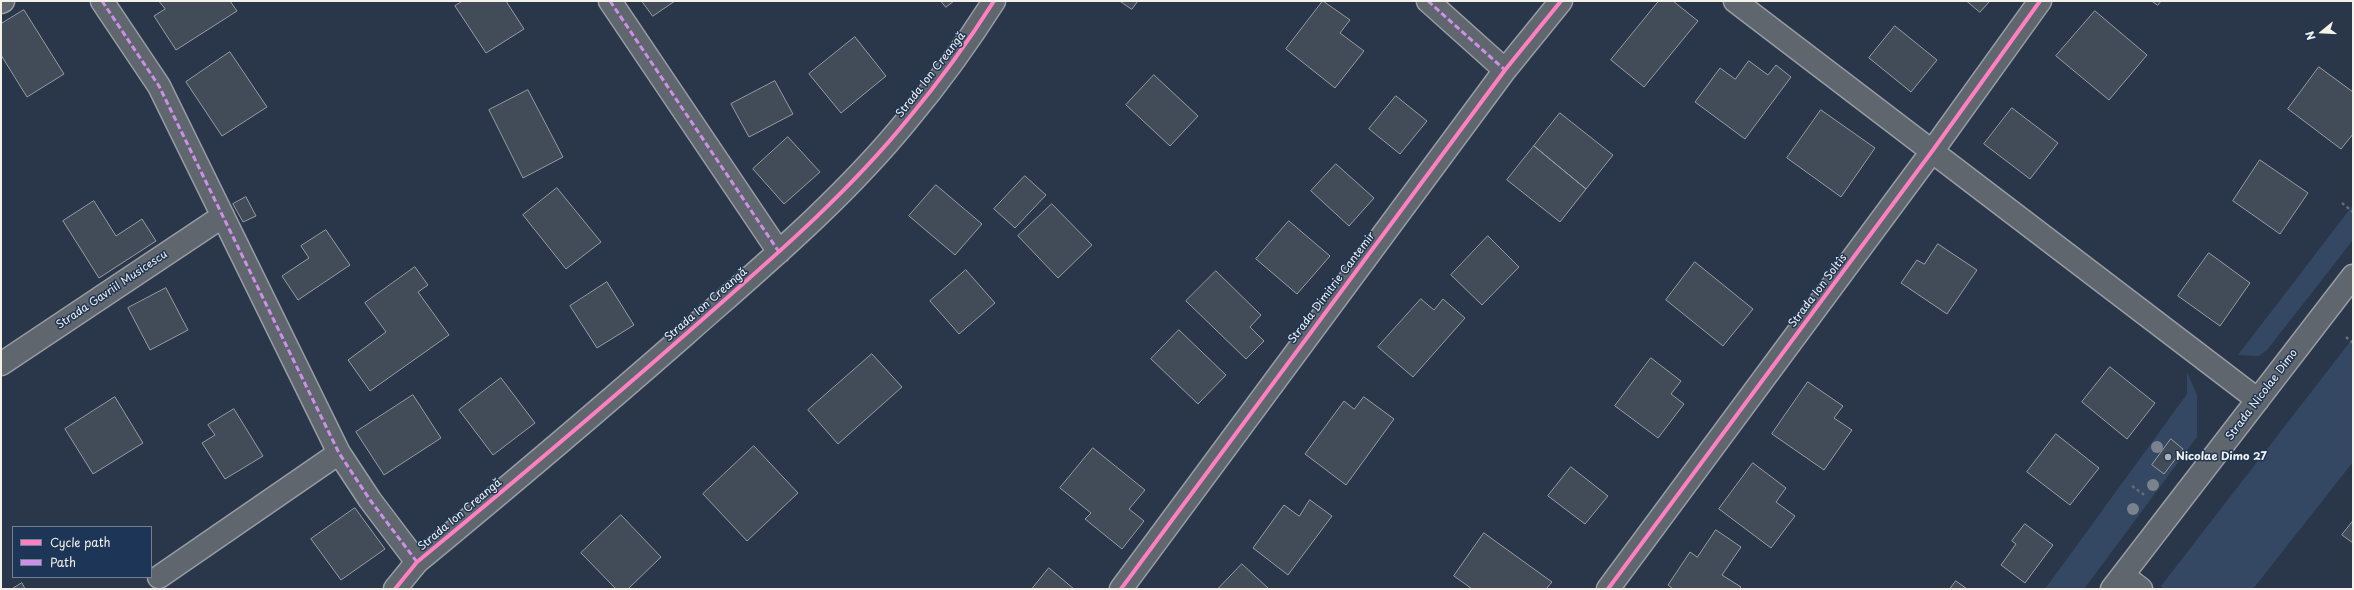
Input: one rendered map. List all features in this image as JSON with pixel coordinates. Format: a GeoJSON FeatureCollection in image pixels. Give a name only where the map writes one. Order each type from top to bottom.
{"type":"FeatureCollection","features":[{"type":"Feature","properties":{"kind":"street"},"geometry":{"type":"LineString","coordinates":[[102,1],[158,86],[224,216],[339,453],[370,500],[417,562]]}},
{"type":"Feature","properties":{"kind":"street"},"geometry":{"type":"LineString","coordinates":[[610,1],[779,252]]}},
{"type":"Feature","properties":{"kind":"street","name":"Strada Ion Creangă"},"geometry":{"type":"LineString","coordinates":[[395,589],[417,562],[600,410],[779,252],[860,173],[908,120],[970,39],[994,1]]}},
{"type":"Feature","properties":{"kind":"street"},"geometry":{"type":"LineString","coordinates":[[1428,1],[1505,70]]}},
{"type":"Feature","properties":{"kind":"street","name":"Strada Dimitrie Cantemir"},"geometry":{"type":"LineString","coordinates":[[1121,589],[1505,70],[1561,1]]}},
{"type":"Feature","properties":{"kind":"street"},"geometry":{"type":"LineString","coordinates":[[1736,1],[1933,150],[2258,400]]}},
{"type":"Feature","properties":{"kind":"street","name":"Strada Ion Soltîs"},"geometry":{"type":"LineString","coordinates":[[1608,589],[1933,150],[2040,1]]}},
{"type":"Feature","properties":{"kind":"street","name":"Strada Gavriil Musicescu"},"geometry":{"type":"LineString","coordinates":[[1,364],[224,216]]}},
{"type":"Feature","properties":{"kind":"street","name":"Strada Nicolae Dimo"},"geometry":{"type":"LineString","coordinates":[[2118,582],[2353,276]]}},
{"type":"Feature","properties":{"kind":"street"},"geometry":{"type":"LineString","coordinates":[[159,577],[339,453]]}},
{"type":"Feature","properties":{"kind":"street"},"geometry":{"type":"LineString","coordinates":[[2118,582],[2141,589]]}},
{"type":"Feature","properties":{"kind":"path"},"geometry":{"type":"LineString","coordinates":[[2342,203],[2353,212]]}},
{"type":"Feature","properties":{"kind":"path"},"geometry":{"type":"LineString","coordinates":[[2346,337],[2353,343]]}},
{"type":"Feature","properties":{"kind":"path"},"geometry":{"type":"LineString","coordinates":[[2132,486],[2149,498]]}},
{"type":"Feature","properties":{"kind":"shaded area"},"geometry":{"type":"Polygon","coordinates":[[[2353,205],[2353,240],[2267,350],[2259,356],[2238,355],[2353,205]]]}},
{"type":"Feature","properties":{"kind":"shaded area"},"geometry":{"type":"Polygon","coordinates":[[[2353,338],[2353,462],[2253,589],[2164,589],[2161,586],[2353,338]]]}},
{"type":"Feature","properties":{"kind":"shaded area"},"geometry":{"type":"Polygon","coordinates":[[[2187,372],[2197,395],[2197,437],[2084,589],[2045,589],[2187,394],[2187,372]]]}},
{"type":"Feature","properties":{"kind":"building"},"geometry":{"type":"Polygon","coordinates":[[[159,1],[230,1],[237,11],[176,50],[154,16],[165,9],[159,1]]]}},
{"type":"Feature","properties":{"kind":"building"},"geometry":{"type":"Polygon","coordinates":[[[463,1],[506,1],[524,29],[486,53],[455,6],[463,1]]]}},
{"type":"Feature","properties":{"kind":"building"},"geometry":{"type":"Polygon","coordinates":[[[642,1],[675,1],[653,16],[642,1]]]}},
{"type":"Feature","properties":{"kind":"building"},"geometry":{"type":"Polygon","coordinates":[[[941,1],[954,1],[946,7],[941,1]]]}},
{"type":"Feature","properties":{"kind":"building"},"geometry":{"type":"Polygon","coordinates":[[[1120,1],[1138,1],[1132,9],[1120,1]]]}},
{"type":"Feature","properties":{"kind":"building"},"geometry":{"type":"Polygon","coordinates":[[[1323,1],[1350,20],[1340,33],[1364,51],[1335,88],[1286,49],[1323,1]]]}},
{"type":"Feature","properties":{"kind":"building"},"geometry":{"type":"Polygon","coordinates":[[[1659,1],[1673,1],[1698,21],[1644,87],[1611,60],[1659,1]]]}},
{"type":"Feature","properties":{"kind":"building"},"geometry":{"type":"Polygon","coordinates":[[[1967,1],[1990,1],[1980,12],[1967,1]]]}},
{"type":"Feature","properties":{"kind":"building"},"geometry":{"type":"Polygon","coordinates":[[[2152,1],[2161,1],[2158,5],[2152,1]]]}},
{"type":"Feature","properties":{"kind":"building"},"geometry":{"type":"Polygon","coordinates":[[[24,10],[64,74],[27,97],[1,55],[1,24],[24,10]]]}},
{"type":"Feature","properties":{"kind":"building"},"geometry":{"type":"Polygon","coordinates":[[[2095,11],[2147,55],[2109,100],[2056,56],[2095,11]]]}},
{"type":"Feature","properties":{"kind":"building"},"geometry":{"type":"Polygon","coordinates":[[[1895,26],[1937,60],[1911,92],[1869,58],[1895,26]]]}},
{"type":"Feature","properties":{"kind":"building"},"geometry":{"type":"Polygon","coordinates":[[[855,37],[886,76],[841,113],[809,74],[855,37]]]}},
{"type":"Feature","properties":{"kind":"building"},"geometry":{"type":"Polygon","coordinates":[[[230,52],[267,107],[222,136],[186,82],[230,52]]]}},
{"type":"Feature","properties":{"kind":"building"},"geometry":{"type":"Polygon","coordinates":[[[1749,61],[1768,75],[1776,65],[1791,77],[1745,139],[1695,102],[1720,68],[1735,79],[1749,61]]]}},
{"type":"Feature","properties":{"kind":"building"},"geometry":{"type":"Polygon","coordinates":[[[2319,67],[2353,92],[2353,134],[2341,149],[2288,109],[2319,67]]]}},
{"type":"Feature","properties":{"kind":"building"},"geometry":{"type":"Polygon","coordinates":[[[1154,75],[1198,116],[1170,146],[1126,105],[1154,75]]]}},
{"type":"Feature","properties":{"kind":"building"},"geometry":{"type":"Polygon","coordinates":[[[775,81],[793,114],[749,137],[731,104],[775,81]]]}},
{"type":"Feature","properties":{"kind":"building"},"geometry":{"type":"Polygon","coordinates":[[[528,90],[563,157],[523,178],[489,110],[528,90]]]}},
{"type":"Feature","properties":{"kind":"building"},"geometry":{"type":"Polygon","coordinates":[[[1396,96],[1427,121],[1400,154],[1369,129],[1396,96]]]}},
{"type":"Feature","properties":{"kind":"building"},"geometry":{"type":"Polygon","coordinates":[[[2012,108],[2058,143],[2030,179],[1984,144],[2012,108]]]}},
{"type":"Feature","properties":{"kind":"building"},"geometry":{"type":"Polygon","coordinates":[[[1821,110],[1875,148],[1841,197],[1787,158],[1821,110]]]}},
{"type":"Feature","properties":{"kind":"building"},"geometry":{"type":"Polygon","coordinates":[[[1560,113],[1613,155],[1586,189],[1534,146],[1560,113]]]}},
{"type":"Feature","properties":{"kind":"building"},"geometry":{"type":"Polygon","coordinates":[[[788,137],[820,172],[784,204],[753,169],[788,137]]]}},
{"type":"Feature","properties":{"kind":"building"},"geometry":{"type":"Polygon","coordinates":[[[1534,146],[1586,189],[1560,222],[1507,180],[1534,146]]]}},
{"type":"Feature","properties":{"kind":"building"},"geometry":{"type":"Polygon","coordinates":[[[2260,160],[2308,193],[2280,234],[2233,201],[2260,160]]]}},
{"type":"Feature","properties":{"kind":"building"},"geometry":{"type":"Polygon","coordinates":[[[1336,164],[1374,198],[1349,226],[1311,191],[1336,164]]]}},
{"type":"Feature","properties":{"kind":"building"},"geometry":{"type":"Polygon","coordinates":[[[1025,176],[1046,195],[1015,228],[994,209],[1025,176]]]}},
{"type":"Feature","properties":{"kind":"building"},"geometry":{"type":"Polygon","coordinates":[[[936,185],[982,224],[955,255],[909,216],[936,185]]]}},
{"type":"Feature","properties":{"kind":"building"},"geometry":{"type":"Polygon","coordinates":[[[557,188],[601,242],[566,269],[523,215],[557,188]]]}},
{"type":"Feature","properties":{"kind":"building"},"geometry":{"type":"Polygon","coordinates":[[[246,197],[256,216],[243,222],[233,204],[246,197]]]}},
{"type":"Feature","properties":{"kind":"building"},"geometry":{"type":"Polygon","coordinates":[[[94,201],[116,236],[142,219],[156,241],[99,278],[63,221],[94,201]]]}},
{"type":"Feature","properties":{"kind":"building"},"geometry":{"type":"Polygon","coordinates":[[[1052,204],[1092,245],[1058,278],[1018,236],[1052,204]]]}},
{"type":"Feature","properties":{"kind":"building"},"geometry":{"type":"Polygon","coordinates":[[[1289,221],[1330,256],[1297,294],[1256,259],[1289,221]]]}},
{"type":"Feature","properties":{"kind":"building"},"geometry":{"type":"Polygon","coordinates":[[[326,230],[350,265],[298,300],[282,276],[309,258],[301,246],[326,230]]]}},
{"type":"Feature","properties":{"kind":"building"},"geometry":{"type":"Polygon","coordinates":[[[1488,236],[1519,267],[1482,305],[1451,275],[1488,236]]]}},
{"type":"Feature","properties":{"kind":"building"},"geometry":{"type":"Polygon","coordinates":[[[1938,244],[1977,270],[1947,314],[1901,283],[1917,260],[1924,264],[1938,244]]]}},
{"type":"Feature","properties":{"kind":"building"},"geometry":{"type":"Polygon","coordinates":[[[2209,253],[2250,283],[2220,326],[2178,296],[2209,253]]]}},
{"type":"Feature","properties":{"kind":"building"},"geometry":{"type":"Polygon","coordinates":[[[1695,262],[1753,309],[1723,346],[1666,300],[1695,262]]]}},
{"type":"Feature","properties":{"kind":"building"},"geometry":{"type":"Polygon","coordinates":[[[415,267],[428,285],[418,292],[449,335],[370,391],[348,360],[386,332],[365,303],[415,267]]]}},
{"type":"Feature","properties":{"kind":"building"},"geometry":{"type":"Polygon","coordinates":[[[966,270],[995,303],[959,334],[930,301],[966,270]]]}},
{"type":"Feature","properties":{"kind":"building"},"geometry":{"type":"Polygon","coordinates":[[[1216,271],[1261,315],[1250,327],[1264,341],[1246,359],[1186,301],[1216,271]]]}},
{"type":"Feature","properties":{"kind":"building"},"geometry":{"type":"Polygon","coordinates":[[[607,282],[634,325],[597,348],[570,306],[607,282]]]}},
{"type":"Feature","properties":{"kind":"building"},"geometry":{"type":"Polygon","coordinates":[[[166,288],[188,330],[150,350],[128,308],[166,288]]]}},
{"type":"Feature","properties":{"kind":"building"},"geometry":{"type":"Polygon","coordinates":[[[1421,299],[1434,310],[1443,299],[1465,318],[1413,377],[1378,347],[1421,299]]]}},
{"type":"Feature","properties":{"kind":"building"},"geometry":{"type":"Polygon","coordinates":[[[1179,330],[1226,375],[1198,404],[1151,359],[1179,330]]]}},
{"type":"Feature","properties":{"kind":"building"},"geometry":{"type":"Polygon","coordinates":[[[872,354],[902,387],[838,444],[808,410],[872,354]]]}},
{"type":"Feature","properties":{"kind":"building"},"geometry":{"type":"Polygon","coordinates":[[[1651,358],[1681,381],[1671,394],[1684,404],[1658,438],[1615,406],[1651,358]]]}},
{"type":"Feature","properties":{"kind":"building"},"geometry":{"type":"Polygon","coordinates":[[[2110,367],[2155,403],[2127,439],[2082,402],[2110,367]]]}},
{"type":"Feature","properties":{"kind":"building"},"geometry":{"type":"Polygon","coordinates":[[[501,378],[535,423],[493,455],[459,410],[501,378]]]}},
{"type":"Feature","properties":{"kind":"building"},"geometry":{"type":"Polygon","coordinates":[[[1808,382],[1843,406],[1834,418],[1852,430],[1824,470],[1772,434],[1808,382]]]}},
{"type":"Feature","properties":{"kind":"building"},"geometry":{"type":"Polygon","coordinates":[[[413,395],[441,438],[384,475],[356,432],[413,395]]]}},
{"type":"Feature","properties":{"kind":"building"},"geometry":{"type":"Polygon","coordinates":[[[115,397],[143,443],[93,474],[65,429],[115,397]]]}},
{"type":"Feature","properties":{"kind":"building"},"geometry":{"type":"Polygon","coordinates":[[[1364,397],[1394,419],[1346,485],[1305,454],[1344,401],[1354,409],[1364,397]]]}},
{"type":"Feature","properties":{"kind":"building"},"geometry":{"type":"Polygon","coordinates":[[[234,409],[263,456],[225,479],[202,443],[215,435],[208,425],[234,409]]]}},
{"type":"Feature","properties":{"kind":"building"},"geometry":{"type":"Polygon","coordinates":[[[2056,434],[2099,468],[2070,505],[2027,472],[2056,434]]]}},
{"type":"Feature","properties":{"kind":"building","name":"Nicolae Dimo 27"},"geometry":{"type":"Polygon","coordinates":[[[2171,439],[2183,449],[2164,474],[2152,465],[2171,439]]]}},
{"type":"Feature","properties":{"kind":"building"},"geometry":{"type":"Polygon","coordinates":[[[754,446],[798,493],[747,541],[703,494],[754,446]]]}},
{"type":"Feature","properties":{"kind":"building"},"geometry":{"type":"Polygon","coordinates":[[[1093,448],[1145,490],[1129,509],[1144,521],[1122,549],[1085,519],[1091,513],[1060,488],[1093,448]]]}},
{"type":"Feature","properties":{"kind":"building"},"geometry":{"type":"Polygon","coordinates":[[[1753,463],[1786,488],[1776,502],[1795,516],[1771,548],[1719,509],[1753,463]]]}},
{"type":"Feature","properties":{"kind":"building"},"geometry":{"type":"Polygon","coordinates":[[[1571,467],[1608,496],[1585,524],[1548,496],[1571,467]]]}},
{"type":"Feature","properties":{"kind":"building"},"geometry":{"type":"Polygon","coordinates":[[[1310,500],[1332,516],[1288,575],[1253,548],[1284,505],[1299,516],[1310,500]]]}},
{"type":"Feature","properties":{"kind":"building"},"geometry":{"type":"Polygon","coordinates":[[[355,508],[385,549],[341,580],[311,539],[355,508]]]}},
{"type":"Feature","properties":{"kind":"building"},"geometry":{"type":"Polygon","coordinates":[[[621,515],[661,557],[628,589],[616,589],[581,553],[621,515]]]}},
{"type":"Feature","properties":{"kind":"building"},"geometry":{"type":"Polygon","coordinates":[[[2353,521],[2353,543],[2342,535],[2353,521]]]}},
{"type":"Feature","properties":{"kind":"building"},"geometry":{"type":"Polygon","coordinates":[[[2025,524],[2053,545],[2025,583],[2001,565],[2016,544],[2012,541],[2025,524]]]}},
{"type":"Feature","properties":{"kind":"building"},"geometry":{"type":"Polygon","coordinates":[[[1716,530],[1741,547],[1722,575],[1741,587],[1739,589],[1673,589],[1668,585],[1690,552],[1697,557],[1716,530]]]}},
{"type":"Feature","properties":{"kind":"building"},"geometry":{"type":"Polygon","coordinates":[[[1484,533],[1552,582],[1546,589],[1472,589],[1454,576],[1484,533]]]}},
{"type":"Feature","properties":{"kind":"building"},"geometry":{"type":"Polygon","coordinates":[[[1242,564],[1269,589],[1218,589],[1242,564]]]}},
{"type":"Feature","properties":{"kind":"building"},"geometry":{"type":"Polygon","coordinates":[[[1049,568],[1074,589],[1032,589],[1049,568]]]}},
{"type":"Feature","properties":{"kind":"building"},"geometry":{"type":"Polygon","coordinates":[[[1956,581],[1967,589],[1950,589],[1956,581]]]}},
{"type":"Feature","properties":{"kind":"building"},"geometry":{"type":"Polygon","coordinates":[[[22,583],[25,589],[12,589],[22,583]]]}},
{"type":"Feature","properties":{"kind":"marked path"},"geometry":{"type":"LineString","coordinates":[[102,1],[159,86],[339,453],[370,500],[417,562]]}},
{"type":"Feature","properties":{"kind":"marked path"},"geometry":{"type":"LineString","coordinates":[[610,1],[779,252]]}},
{"type":"Feature","properties":{"kind":"marked path"},"geometry":{"type":"LineString","coordinates":[[1428,1],[1505,70]]}},
{"type":"Feature","properties":{"kind":"cycle path"},"geometry":{"type":"LineString","coordinates":[[395,589],[417,562],[553,449],[654,362],[802,231],[830,204],[857,177],[920,105],[953,62],[994,1]]}},
{"type":"Feature","properties":{"kind":"cycle path"},"geometry":{"type":"LineString","coordinates":[[1121,589],[1505,70],[1561,1]]}},
{"type":"Feature","properties":{"kind":"cycle path"},"geometry":{"type":"LineString","coordinates":[[1608,589],[1933,150],[2040,1]]}},
{"type":"Feature","properties":{"kind":"place","name":"Nicolae Dimo 27"},"geometry":{"type":"Point","coordinates":[2168,457]}}]}
